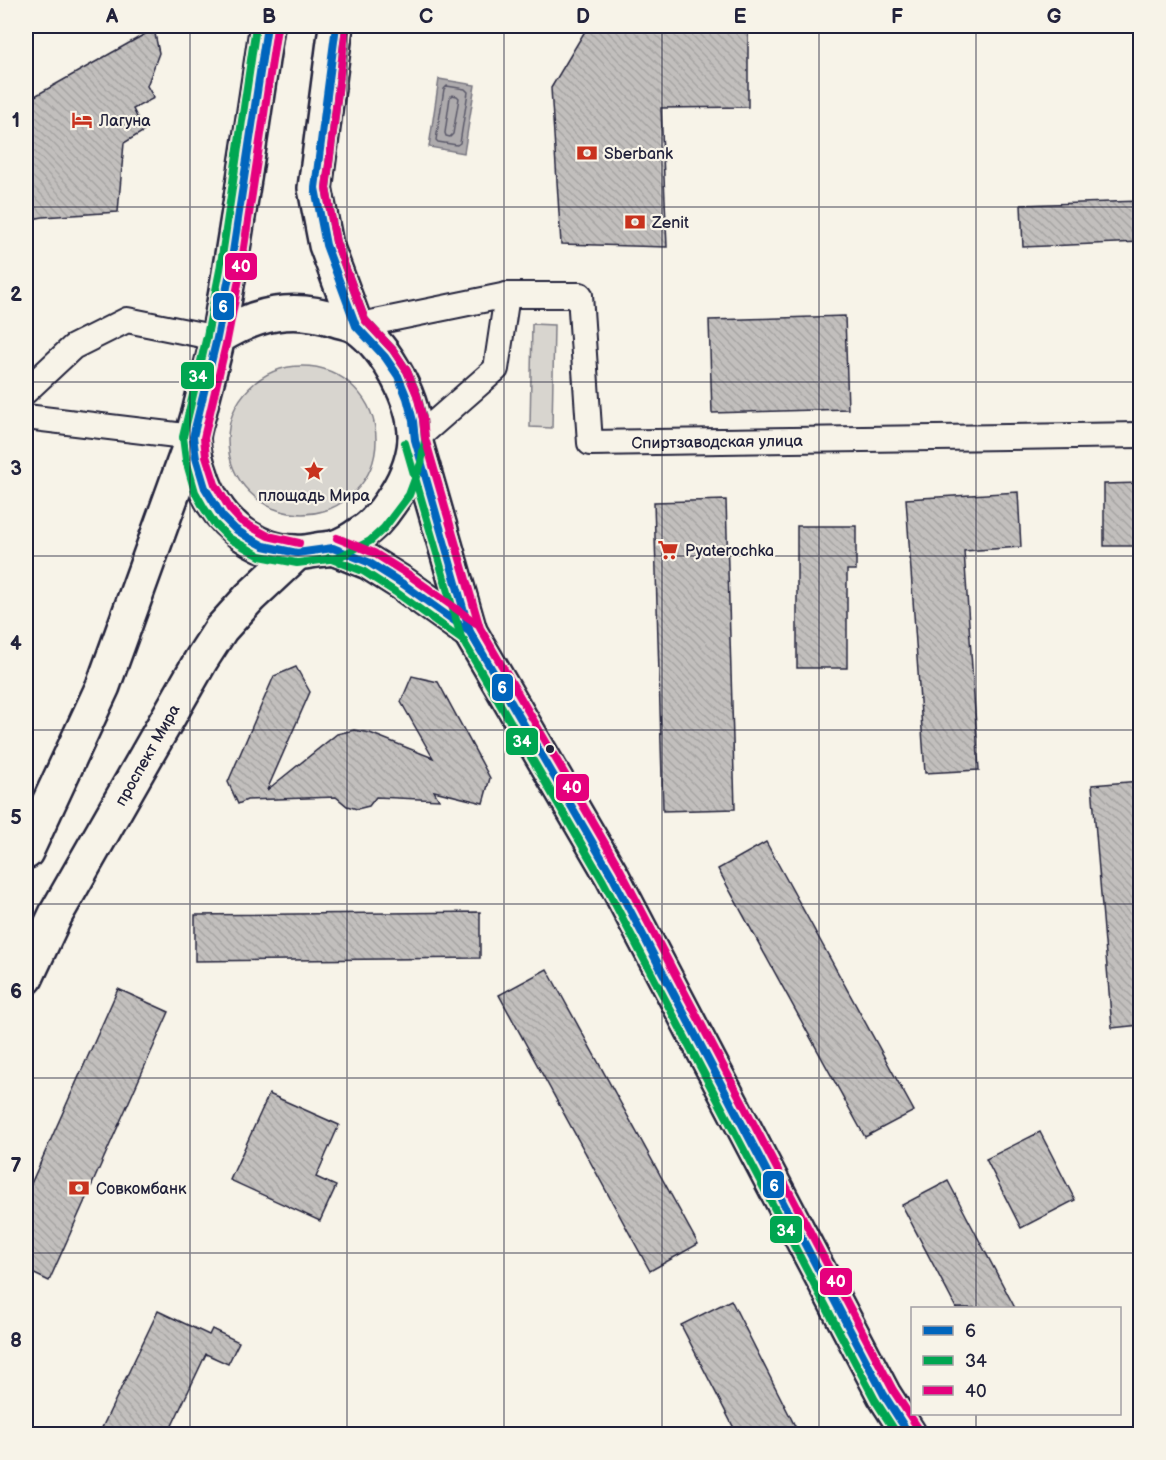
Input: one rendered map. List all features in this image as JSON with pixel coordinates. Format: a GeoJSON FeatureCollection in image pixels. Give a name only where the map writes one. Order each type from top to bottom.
{"type":"FeatureCollection","features":[{"type":"Feature","properties":{"kind":"main road"},"geometry":{"type":"LineString","coordinates":[[26,852],[103,686],[193,437],[218,338],[230,272],[267,26]]}},
{"type":"Feature","properties":{"kind":"main road"},"geometry":{"type":"LineString","coordinates":[[336,26],[315,188],[326,246],[356,326],[385,357],[398,376],[407,398],[415,440],[470,632],[612,876],[884,1395],[909,1434]]}},
{"type":"Feature","properties":{"kind":"main road"},"geometry":{"type":"LineString","coordinates":[[218,338],[236,326],[280,312],[327,316],[356,326]]}},
{"type":"Feature","properties":{"kind":"main road"},"geometry":{"type":"LineString","coordinates":[[193,437],[195,458],[205,488],[222,516],[235,529],[264,546],[297,553],[333,548],[364,532],[377,520],[399,491],[411,460],[415,440]]}},
{"type":"Feature","properties":{"kind":"main road"},"geometry":{"type":"LineString","coordinates":[[333,548],[368,562],[470,632]]}},
{"type":"Feature","properties":{"kind":"main road","name":"проспект Мира"},"geometry":{"type":"LineString","coordinates":[[26,978],[56,914],[201,660],[221,629],[250,597],[297,553]]}},
{"type":"Feature","properties":{"kind":"street"},"geometry":{"type":"LineString","coordinates":[[356,326],[507,295],[496,369],[415,440]]}},
{"type":"Feature","properties":{"kind":"street","name":"Спиртзаводская улица"},"geometry":{"type":"LineString","coordinates":[[507,295],[580,295],[590,443],[1140,435]]}},
{"type":"Feature","properties":{"kind":"street"},"geometry":{"type":"LineString","coordinates":[[26,391],[73,346],[127,320],[218,338]]}},
{"type":"Feature","properties":{"kind":"street"},"geometry":{"type":"LineString","coordinates":[[26,417],[193,437]]}},
{"type":"Feature","properties":{"kind":"shaded area"},"geometry":{"type":"Polygon","coordinates":[[[532,324],[554,325],[552,428],[530,427],[532,324]]]}},
{"type":"Feature","properties":{"kind":"shaded area"},"geometry":{"type":"Polygon","coordinates":[[[302,366],[330,372],[354,388],[370,412],[376,440],[370,468],[354,492],[330,508],[302,514],[274,508],[250,492],[234,468],[228,440],[234,412],[250,388],[274,372],[302,366]]]}},
{"type":"Feature","properties":{"kind":"water"},"geometry":{"type":"Polygon","coordinates":[[[439,79],[475,85],[464,153],[429,147],[439,79]]]}},
{"type":"Feature","properties":{"kind":"building"},"geometry":{"type":"Polygon","coordinates":[[[588,26],[748,26],[748,107],[661,108],[667,247],[561,244],[551,88],[588,26]]]}},
{"type":"Feature","properties":{"kind":"building","name":"Лагуна"},"geometry":{"type":"Polygon","coordinates":[[[154,29],[159,53],[147,86],[154,98],[133,109],[144,131],[124,143],[118,212],[26,220],[26,101],[154,29]]]}},
{"type":"Feature","properties":{"kind":"building"},"geometry":{"type":"Polygon","coordinates":[[[1140,201],[1140,242],[1023,247],[1021,205],[1140,201]]]}},
{"type":"Feature","properties":{"kind":"building"},"geometry":{"type":"Polygon","coordinates":[[[845,316],[848,409],[712,413],[709,320],[845,316]]]}},
{"type":"Feature","properties":{"kind":"building"},"geometry":{"type":"Polygon","coordinates":[[[1140,483],[1140,546],[1104,546],[1104,484],[1140,483]]]}},
{"type":"Feature","properties":{"kind":"building"},"geometry":{"type":"Polygon","coordinates":[[[1018,492],[1021,547],[964,551],[979,770],[925,773],[906,499],[1018,492]]]}},
{"type":"Feature","properties":{"kind":"building"},"geometry":{"type":"Polygon","coordinates":[[[726,500],[735,809],[663,811],[654,502],[726,500]]]}},
{"type":"Feature","properties":{"kind":"building"},"geometry":{"type":"Polygon","coordinates":[[[797,526],[856,526],[856,570],[847,570],[847,668],[797,668],[797,526]]]}},
{"type":"Feature","properties":{"kind":"building"},"geometry":{"type":"Polygon","coordinates":[[[296,667],[310,692],[267,790],[337,734],[354,730],[370,733],[433,758],[401,702],[412,676],[438,682],[490,778],[483,803],[434,791],[439,800],[376,797],[369,806],[357,809],[347,806],[336,797],[247,800],[238,804],[228,782],[274,676],[296,667]]]}},
{"type":"Feature","properties":{"kind":"building"},"geometry":{"type":"Polygon","coordinates":[[[1140,781],[1140,1025],[1112,1028],[1092,785],[1140,781]]]}},
{"type":"Feature","properties":{"kind":"building"},"geometry":{"type":"Polygon","coordinates":[[[766,842],[914,1111],[865,1137],[718,869],[766,842]]]}},
{"type":"Feature","properties":{"kind":"building"},"geometry":{"type":"Polygon","coordinates":[[[480,912],[480,958],[195,961],[195,915],[480,912]]]}},
{"type":"Feature","properties":{"kind":"building"},"geometry":{"type":"Polygon","coordinates":[[[547,969],[698,1244],[650,1271],[499,995],[547,969]]]}},
{"type":"Feature","properties":{"kind":"building"},"geometry":{"type":"Polygon","coordinates":[[[118,989],[169,1012],[49,1281],[26,1270],[26,1195],[118,989]]]}},
{"type":"Feature","properties":{"kind":"building"},"geometry":{"type":"Polygon","coordinates":[[[269,1094],[339,1125],[316,1177],[336,1186],[320,1221],[230,1180],[269,1094]]]}},
{"type":"Feature","properties":{"kind":"building"},"geometry":{"type":"Polygon","coordinates":[[[1040,1132],[1075,1200],[1021,1228],[986,1159],[1040,1132]]]}},
{"type":"Feature","properties":{"kind":"building"},"geometry":{"type":"Polygon","coordinates":[[[948,1181],[1014,1307],[955,1307],[902,1205],[948,1181]]]}},
{"type":"Feature","properties":{"kind":"building"},"geometry":{"type":"Polygon","coordinates":[[[731,1300],[799,1434],[737,1434],[681,1325],[731,1300]]]}},
{"type":"Feature","properties":{"kind":"building"},"geometry":{"type":"Polygon","coordinates":[[[158,1311],[209,1335],[212,1329],[239,1342],[228,1364],[206,1354],[168,1434],[99,1434],[158,1311]]]}},
{"type":"Feature","properties":{"kind":"transit line","name":"34"},"geometry":{"type":"LineString","coordinates":[[256,26],[220,270],[183,437],[186,460],[195,492],[214,523],[229,538],[260,556],[297,563],[337,558],[370,541],[384,528],[409,495],[421,463],[425,441],[423,418],[417,394],[407,371],[393,350],[365,320],[336,242],[326,188],[346,27]]}},
{"type":"Feature","properties":{"kind":"transit line","name":"6"},"geometry":{"type":"LineString","coordinates":[[267,26],[230,272],[193,437],[196,458],[205,488],[222,516],[235,529],[249,538],[264,546],[297,553],[333,548],[368,562],[470,632],[612,876],[884,1395],[909,1434]]}},
{"type":"Feature","properties":{"kind":"transit line","name":"6"},"geometry":{"type":"LineString","coordinates":[[336,26],[315,188],[326,245],[356,326],[385,357],[398,376],[407,398],[415,440],[470,632],[480,649]]}},
{"type":"Feature","properties":{"kind":"transit line","name":"40"},"geometry":{"type":"LineString","coordinates":[[346,27],[326,188],[336,242],[365,320],[393,350],[407,371],[417,395],[425,438],[480,628],[621,871],[893,1390],[918,1428]]}},
{"type":"Feature","properties":{"kind":"transit line","name":"40"},"geometry":{"type":"LineString","coordinates":[[277,28],[240,274],[204,438],[206,456],[215,484],[230,509],[241,521],[268,536],[299,543]]}},
{"type":"Feature","properties":{"kind":"transit line","name":"34"},"geometry":{"type":"LineString","coordinates":[[405,443],[461,637],[603,881],[875,1400],[897,1434]]}},
{"type":"Feature","properties":{"kind":"transit line","name":"40"},"geometry":{"type":"LineString","coordinates":[[337,538],[374,553],[476,623]]}},
{"type":"Feature","properties":{"kind":"transit line","name":"34"},"geometry":{"type":"LineString","coordinates":[[329,558],[363,571],[464,641]]}},
{"type":"Feature","properties":{"kind":"place","name":"Лагуна"},"geometry":{"type":"Point","coordinates":[82,120]}},
{"type":"Feature","properties":{"kind":"place","name":"Sberbank"},"geometry":{"type":"Point","coordinates":[587,153]}},
{"type":"Feature","properties":{"kind":"place","name":"Zenit"},"geometry":{"type":"Point","coordinates":[635,222]}},
{"type":"Feature","properties":{"kind":"place","name":"площадь Мира"},"geometry":{"type":"Point","coordinates":[314,471]}},
{"type":"Feature","properties":{"kind":"place","name":"Pyaterochka"},"geometry":{"type":"Point","coordinates":[668,550]}},
{"type":"Feature","properties":{"kind":"place","name":"Совкомбанк"},"geometry":{"type":"Point","coordinates":[79,1188]}}]}
